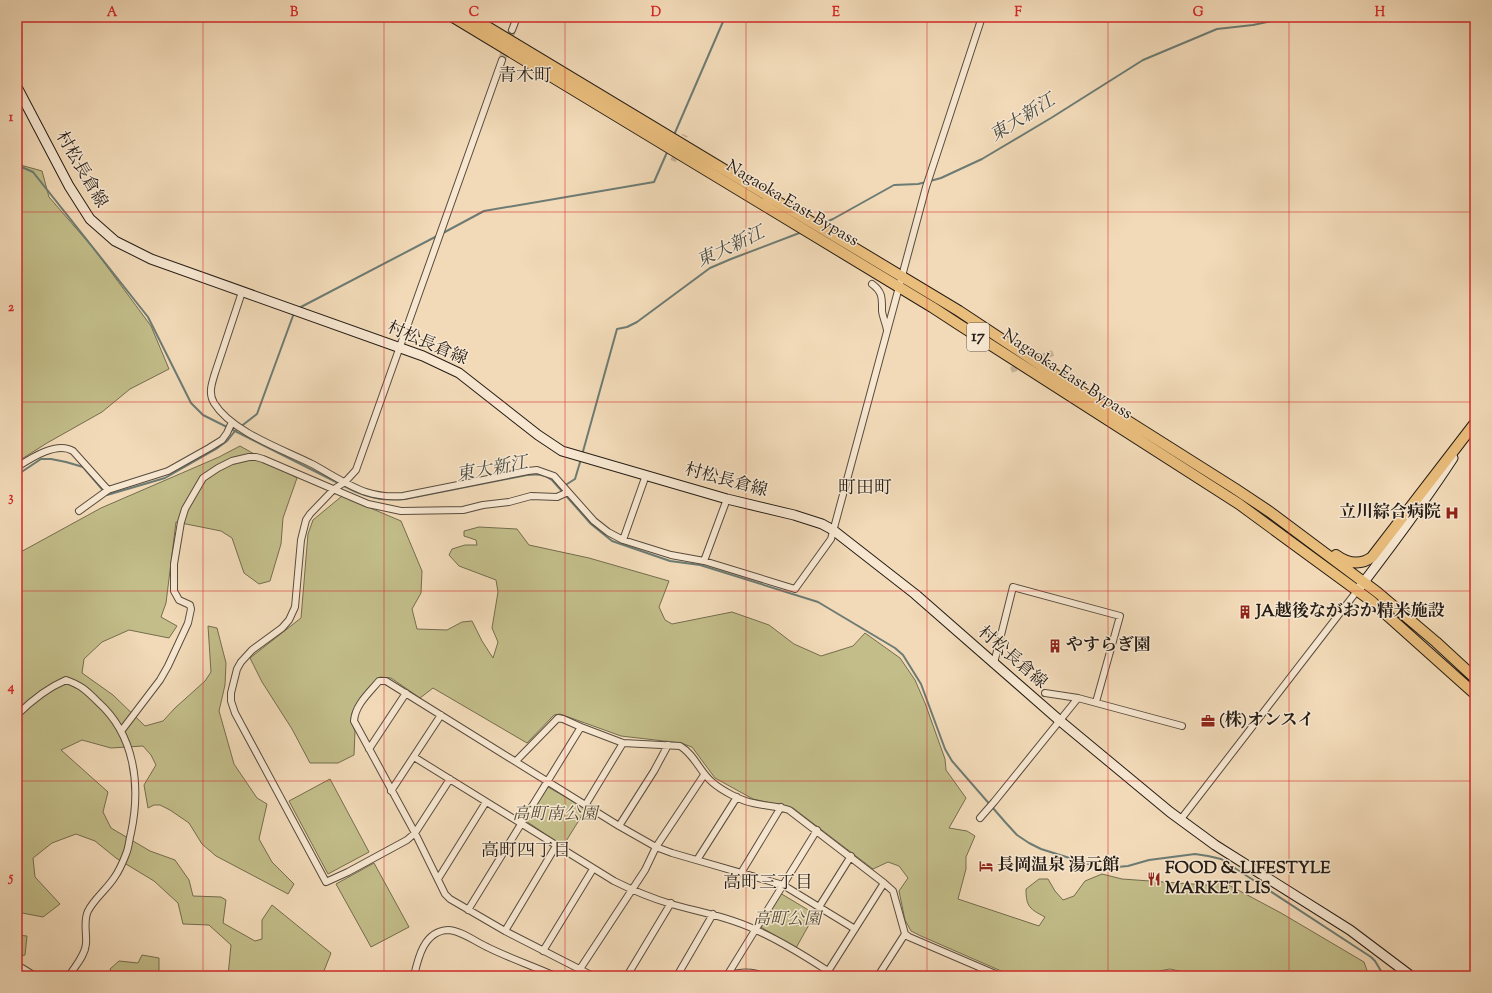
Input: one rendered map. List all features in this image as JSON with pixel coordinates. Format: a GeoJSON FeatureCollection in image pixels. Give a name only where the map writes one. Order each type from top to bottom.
{"type":"FeatureCollection","features":[{"type":"Feature","properties":{"kind":"highway","name":"Nagaoka East Bypass"},"geometry":{"type":"LineString","coordinates":[[453,17],[932,307],[1239,504],[1370,600],[1475,694]]}},
{"type":"Feature","properties":{"kind":"highway","name":"Nagaoka East Bypass"},"geometry":{"type":"LineString","coordinates":[[471,17],[959,311],[1074,387],[1270,512],[1377,592],[1475,678]]}},
{"type":"Feature","properties":{"kind":"highway"},"geometry":{"type":"LineString","coordinates":[[1270,512],[1314,538],[1342,559],[1357,563],[1364,562],[1378,551],[1403,515],[1475,424]]}},
{"type":"Feature","properties":{"kind":"main road","name":"村松長倉線"},"geometry":{"type":"LineString","coordinates":[[17,88],[75,197],[90,219],[106,234],[126,248],[242,292],[423,356],[459,374],[538,435],[562,450],[727,499],[794,515],[822,524],[833,530],[915,594],[1059,720],[1181,820],[1215,845],[1350,930],[1411,976]]}},
{"type":"Feature","properties":{"kind":"main road"},"geometry":{"type":"LineString","coordinates":[[1357,591],[1381,561],[1433,489],[1475,424]]}},
{"type":"Feature","properties":{"kind":"street"},"geometry":{"type":"LineString","coordinates":[[512,30],[517,17]]}},
{"type":"Feature","properties":{"kind":"street"},"geometry":{"type":"LineString","coordinates":[[242,292],[215,373],[211,393],[214,404],[232,422],[264,442],[366,492],[393,497],[537,470],[554,476],[594,520],[608,532],[623,540],[795,589],[831,539],[926,187],[982,17]]}},
{"type":"Feature","properties":{"kind":"street"},"geometry":{"type":"LineString","coordinates":[[450,779],[415,833],[407,840],[348,872],[326,882],[235,713],[231,700],[234,681],[241,662],[252,650],[282,628],[292,615],[296,601],[302,540],[306,520],[334,489],[345,482],[356,470],[502,60]]}},
{"type":"Feature","properties":{"kind":"street"},"geometry":{"type":"LineString","coordinates":[[872,284],[878,289],[883,298],[882,312],[887,330]]}},
{"type":"Feature","properties":{"kind":"street"},"geometry":{"type":"LineString","coordinates":[[78,511],[108,490],[168,471],[222,440],[232,422]]}},
{"type":"Feature","properties":{"kind":"street"},"geometry":{"type":"LineString","coordinates":[[17,467],[31,458],[54,449],[61,447],[67,448],[72,451],[108,490]]}},
{"type":"Feature","properties":{"kind":"street"},"geometry":{"type":"LineString","coordinates":[[122,730],[160,680],[188,623],[191,609],[190,605],[179,600],[174,591],[174,564],[181,522],[185,509],[204,478],[218,468],[241,458],[256,457],[368,504],[401,511],[463,510],[483,505],[510,502],[531,496],[557,497],[568,492]]}},
{"type":"Feature","properties":{"kind":"street"},"geometry":{"type":"LineString","coordinates":[[623,540],[646,475]]}},
{"type":"Feature","properties":{"kind":"street"},"geometry":{"type":"LineString","coordinates":[[704,562],[727,499]]}},
{"type":"Feature","properties":{"kind":"street"},"geometry":{"type":"LineString","coordinates":[[994,663],[1013,587],[1120,616],[1096,702]]}},
{"type":"Feature","properties":{"kind":"street"},"geometry":{"type":"LineString","coordinates":[[1181,820],[1357,591]]}},
{"type":"Feature","properties":{"kind":"street"},"geometry":{"type":"LineString","coordinates":[[17,715],[39,695],[66,680],[79,685],[106,708],[122,730],[131,759],[136,797],[132,829],[127,852],[114,879],[91,905],[87,913],[85,920],[86,946],[84,953],[69,976]]}},
{"type":"Feature","properties":{"kind":"street"},"geometry":{"type":"LineString","coordinates":[[593,976],[505,931],[450,899],[445,894],[415,833],[354,721],[354,716],[361,702],[379,681],[386,681],[586,804],[619,826],[656,847],[783,884],[854,929]]}},
{"type":"Feature","properties":{"kind":"street"},"geometry":{"type":"LineString","coordinates":[[369,749],[406,693]]}},
{"type":"Feature","properties":{"kind":"street"},"geometry":{"type":"LineString","coordinates":[[1046,693],[1096,702],[1182,726]]}},
{"type":"Feature","properties":{"kind":"street"},"geometry":{"type":"LineString","coordinates":[[980,818],[1078,698]]}},
{"type":"Feature","properties":{"kind":"street"},"geometry":{"type":"LineString","coordinates":[[392,791],[441,715]]}},
{"type":"Feature","properties":{"kind":"street"},"geometry":{"type":"LineString","coordinates":[[516,761],[558,718],[623,743],[680,746],[687,750],[704,775],[712,783],[737,797],[752,803],[781,807],[789,810],[851,856],[884,883],[893,891],[905,934],[909,937],[1000,976]]}},
{"type":"Feature","properties":{"kind":"street"},"geometry":{"type":"LineString","coordinates":[[468,910],[581,727]]}},
{"type":"Feature","properties":{"kind":"street"},"geometry":{"type":"LineString","coordinates":[[586,804],[623,743]]}},
{"type":"Feature","properties":{"kind":"street"},"geometry":{"type":"LineString","coordinates":[[619,826],[654,771],[668,745]]}},
{"type":"Feature","properties":{"kind":"street"},"geometry":{"type":"LineString","coordinates":[[414,757],[593,869],[632,890],[671,904],[713,914],[756,930],[796,951],[826,974],[884,883]]}},
{"type":"Feature","properties":{"kind":"street"},"geometry":{"type":"LineString","coordinates":[[580,970],[645,870],[656,847],[704,775]]}},
{"type":"Feature","properties":{"kind":"street"},"geometry":{"type":"LineString","coordinates":[[697,860],[737,797]]}},
{"type":"Feature","properties":{"kind":"street"},"geometry":{"type":"LineString","coordinates":[[438,879],[486,802]]}},
{"type":"Feature","properties":{"kind":"street"},"geometry":{"type":"LineString","coordinates":[[741,873],[781,807]]}},
{"type":"Feature","properties":{"kind":"street"},"geometry":{"type":"LineString","coordinates":[[728,974],[817,830]]}},
{"type":"Feature","properties":{"kind":"street"},"geometry":{"type":"LineString","coordinates":[[505,931],[556,846]]}},
{"type":"Feature","properties":{"kind":"street"},"geometry":{"type":"LineString","coordinates":[[819,907],[851,856]]}},
{"type":"Feature","properties":{"kind":"street"},"geometry":{"type":"LineString","coordinates":[[543,951],[593,869]]}},
{"type":"Feature","properties":{"kind":"street"},"geometry":{"type":"LineString","coordinates":[[627,976],[671,904]]}},
{"type":"Feature","properties":{"kind":"street"},"geometry":{"type":"LineString","coordinates":[[677,976],[713,914]]}},
{"type":"Feature","properties":{"kind":"street"},"geometry":{"type":"LineString","coordinates":[[414,976],[421,952],[427,940],[438,933],[448,930],[473,939],[487,947],[555,976]]}},
{"type":"Feature","properties":{"kind":"street"},"geometry":{"type":"LineString","coordinates":[[887,976],[879,974],[905,934]]}},
{"type":"Feature","properties":{"kind":"street"},"geometry":{"type":"LineString","coordinates":[[17,975],[22,968],[35,976]]}},
{"type":"Feature","properties":{"kind":"street"},"geometry":{"type":"LineString","coordinates":[[721,976],[728,974],[757,973],[762,976]]}},
{"type":"Feature","properties":{"kind":"green space"},"geometry":{"type":"Polygon","coordinates":[[[17,164],[42,171],[49,197],[94,249],[151,326],[169,369],[130,389],[102,412],[17,462],[17,164]]]}},
{"type":"Feature","properties":{"kind":"green space"},"geometry":{"type":"Polygon","coordinates":[[[240,446],[297,478],[283,518],[281,544],[270,581],[259,584],[244,573],[232,538],[221,531],[176,522],[166,603],[161,617],[177,626],[169,638],[129,630],[102,642],[84,659],[82,673],[113,695],[145,726],[163,721],[205,681],[211,672],[208,626],[217,628],[226,663],[225,685],[219,711],[234,764],[257,798],[267,804],[259,839],[272,862],[294,884],[288,894],[216,856],[202,844],[189,823],[170,810],[160,805],[154,805],[148,808],[144,785],[156,765],[151,755],[143,746],[111,748],[82,740],[61,750],[108,792],[103,812],[111,828],[150,851],[175,860],[189,880],[193,896],[221,897],[226,900],[223,923],[255,941],[262,939],[262,920],[272,905],[331,953],[322,976],[228,976],[231,945],[209,925],[183,924],[178,903],[154,881],[116,858],[95,841],[76,834],[52,843],[33,858],[35,877],[60,904],[43,917],[17,912],[17,554],[101,508],[219,457],[240,446]]]}},
{"type":"Feature","properties":{"kind":"green space"},"geometry":{"type":"Polygon","coordinates":[[[342,496],[401,521],[422,571],[421,593],[412,609],[417,629],[447,630],[462,622],[472,621],[493,658],[498,642],[492,628],[498,592],[496,580],[459,566],[449,555],[452,549],[465,545],[477,545],[476,540],[464,536],[464,531],[479,527],[517,529],[529,545],[589,558],[669,581],[659,607],[665,620],[672,624],[732,612],[769,625],[794,644],[821,656],[853,646],[865,633],[900,658],[915,680],[945,759],[946,770],[966,798],[949,828],[967,831],[975,836],[966,857],[966,869],[958,899],[1039,926],[1045,917],[1030,907],[1027,900],[1026,889],[1039,879],[1048,879],[1055,891],[1063,900],[1074,896],[1085,881],[1102,874],[1122,879],[1206,885],[1223,882],[1281,913],[1364,962],[1369,976],[1202,976],[1170,969],[1159,971],[1154,976],[1042,976],[1008,974],[911,931],[905,920],[899,891],[908,878],[899,866],[888,862],[873,869],[793,808],[753,799],[715,778],[692,747],[681,743],[621,736],[560,714],[554,715],[527,743],[433,688],[420,698],[391,678],[380,677],[374,682],[352,713],[351,722],[355,731],[354,755],[338,763],[310,763],[292,729],[262,682],[250,658],[301,618],[308,534],[313,520],[342,496]]]}},
{"type":"Feature","properties":{"kind":"green space"},"geometry":{"type":"Polygon","coordinates":[[[330,779],[369,852],[328,874],[289,801],[330,779]]]}},
{"type":"Feature","properties":{"kind":"green space","name":"高町南公園"},"geometry":{"type":"Polygon","coordinates":[[[548,787],[586,809],[563,846],[526,821],[548,787]]]}},
{"type":"Feature","properties":{"kind":"green space"},"geometry":{"type":"Polygon","coordinates":[[[374,863],[409,927],[371,947],[336,884],[374,863]]]}},
{"type":"Feature","properties":{"kind":"green space","name":"高町公園"},"geometry":{"type":"Polygon","coordinates":[[[780,893],[815,914],[796,948],[759,926],[780,893]]]}},
{"type":"Feature","properties":{"kind":"green space"},"geometry":{"type":"Polygon","coordinates":[[[17,935],[27,936],[25,955],[17,957],[17,935]]]}},
{"type":"Feature","properties":{"kind":"green space"},"geometry":{"type":"Polygon","coordinates":[[[142,955],[159,958],[159,976],[112,976],[110,969],[119,961],[138,963],[142,955]]]}},
{"type":"Feature","properties":{"kind":"waterway"},"geometry":{"type":"LineString","coordinates":[[674,135],[725,17]]}},
{"type":"Feature","properties":{"kind":"waterway","name":"東大新江"},"geometry":{"type":"LineString","coordinates":[[930,181],[941,178],[982,159],[1051,118],[1143,60],[1217,29],[1253,25],[1291,17]]}},
{"type":"Feature","properties":{"kind":"waterway"},"geometry":{"type":"LineString","coordinates":[[443,233],[484,211],[654,182],[668,150]]}},
{"type":"Feature","properties":{"kind":"waterway"},"geometry":{"type":"LineString","coordinates":[[17,165],[33,172],[148,317],[191,403],[203,415],[354,491],[379,498],[392,500],[405,499],[527,475],[543,476],[552,480],[591,524],[612,541],[670,561],[700,565],[818,602],[895,648],[903,655],[921,684],[945,749],[952,761],[1017,835],[1029,843],[1041,849],[1106,868],[1128,866],[1149,860],[1195,854],[1221,859],[1371,957],[1384,976]]}},
{"type":"Feature","properties":{"kind":"waterway","name":"東大新江"},"geometry":{"type":"LineString","coordinates":[[821,224],[833,219],[894,185],[918,184],[926,182]]}},
{"type":"Feature","properties":{"kind":"waterway","name":"東大新江"},"geometry":{"type":"LineString","coordinates":[[582,455],[617,329],[627,327],[637,322],[710,268],[802,232]]}},
{"type":"Feature","properties":{"kind":"waterway"},"geometry":{"type":"LineString","coordinates":[[299,308],[437,236]]}},
{"type":"Feature","properties":{"kind":"waterway"},"geometry":{"type":"LineString","coordinates":[[17,475],[41,459],[66,462],[83,467],[107,495],[165,478],[216,449],[227,441],[235,431],[257,414],[294,313]]}},
{"type":"Feature","properties":{"kind":"waterway","name":"東大新江"},"geometry":{"type":"LineString","coordinates":[[564,486],[575,479],[581,459]]}},
{"type":"Feature","properties":{"kind":"tunnel"},"geometry":{"type":"LineString","coordinates":[[502,60],[512,30]]}},
{"type":"Feature","properties":{"kind":"tunnel"},"geometry":{"type":"LineString","coordinates":[[673,161],[685,135]]}},
{"type":"Feature","properties":{"kind":"tunnel"},"geometry":{"type":"LineString","coordinates":[[1032,361],[1053,353]]}},
{"type":"Feature","properties":{"kind":"tunnel"},"geometry":{"type":"LineString","coordinates":[[1011,370],[1024,365]]}},
{"type":"Feature","properties":{"kind":"place","name":"立川綜合病院"},"geometry":{"type":"Point","coordinates":[1452,513]}},
{"type":"Feature","properties":{"kind":"place","name":"JA越後ながおか精米施設"},"geometry":{"type":"Point","coordinates":[1245,612]}},
{"type":"Feature","properties":{"kind":"place","name":"やすらぎ園"},"geometry":{"type":"Point","coordinates":[1055,646]}},
{"type":"Feature","properties":{"kind":"place","name":"(株)オンスイ"},"geometry":{"type":"Point","coordinates":[1208,721]}},
{"type":"Feature","properties":{"kind":"place","name":"長岡温泉 湯元館"},"geometry":{"type":"Point","coordinates":[986,866]}},
{"type":"Feature","properties":{"kind":"place","name":"FOOD & LIFESTYLE MARKET LIS"},"geometry":{"type":"Point","coordinates":[1154,879]}},
{"type":"Feature","properties":{"kind":"district","name":"青木町"},"geometry":{"type":"Point","coordinates":[525,77]}},
{"type":"Feature","properties":{"kind":"district","name":"町田町"},"geometry":{"type":"Point","coordinates":[865,489]}},
{"type":"Feature","properties":{"kind":"district","name":"高町四丁目"},"geometry":{"type":"Point","coordinates":[526,852]}},
{"type":"Feature","properties":{"kind":"district","name":"高町三丁目"},"geometry":{"type":"Point","coordinates":[768,884]}}]}
